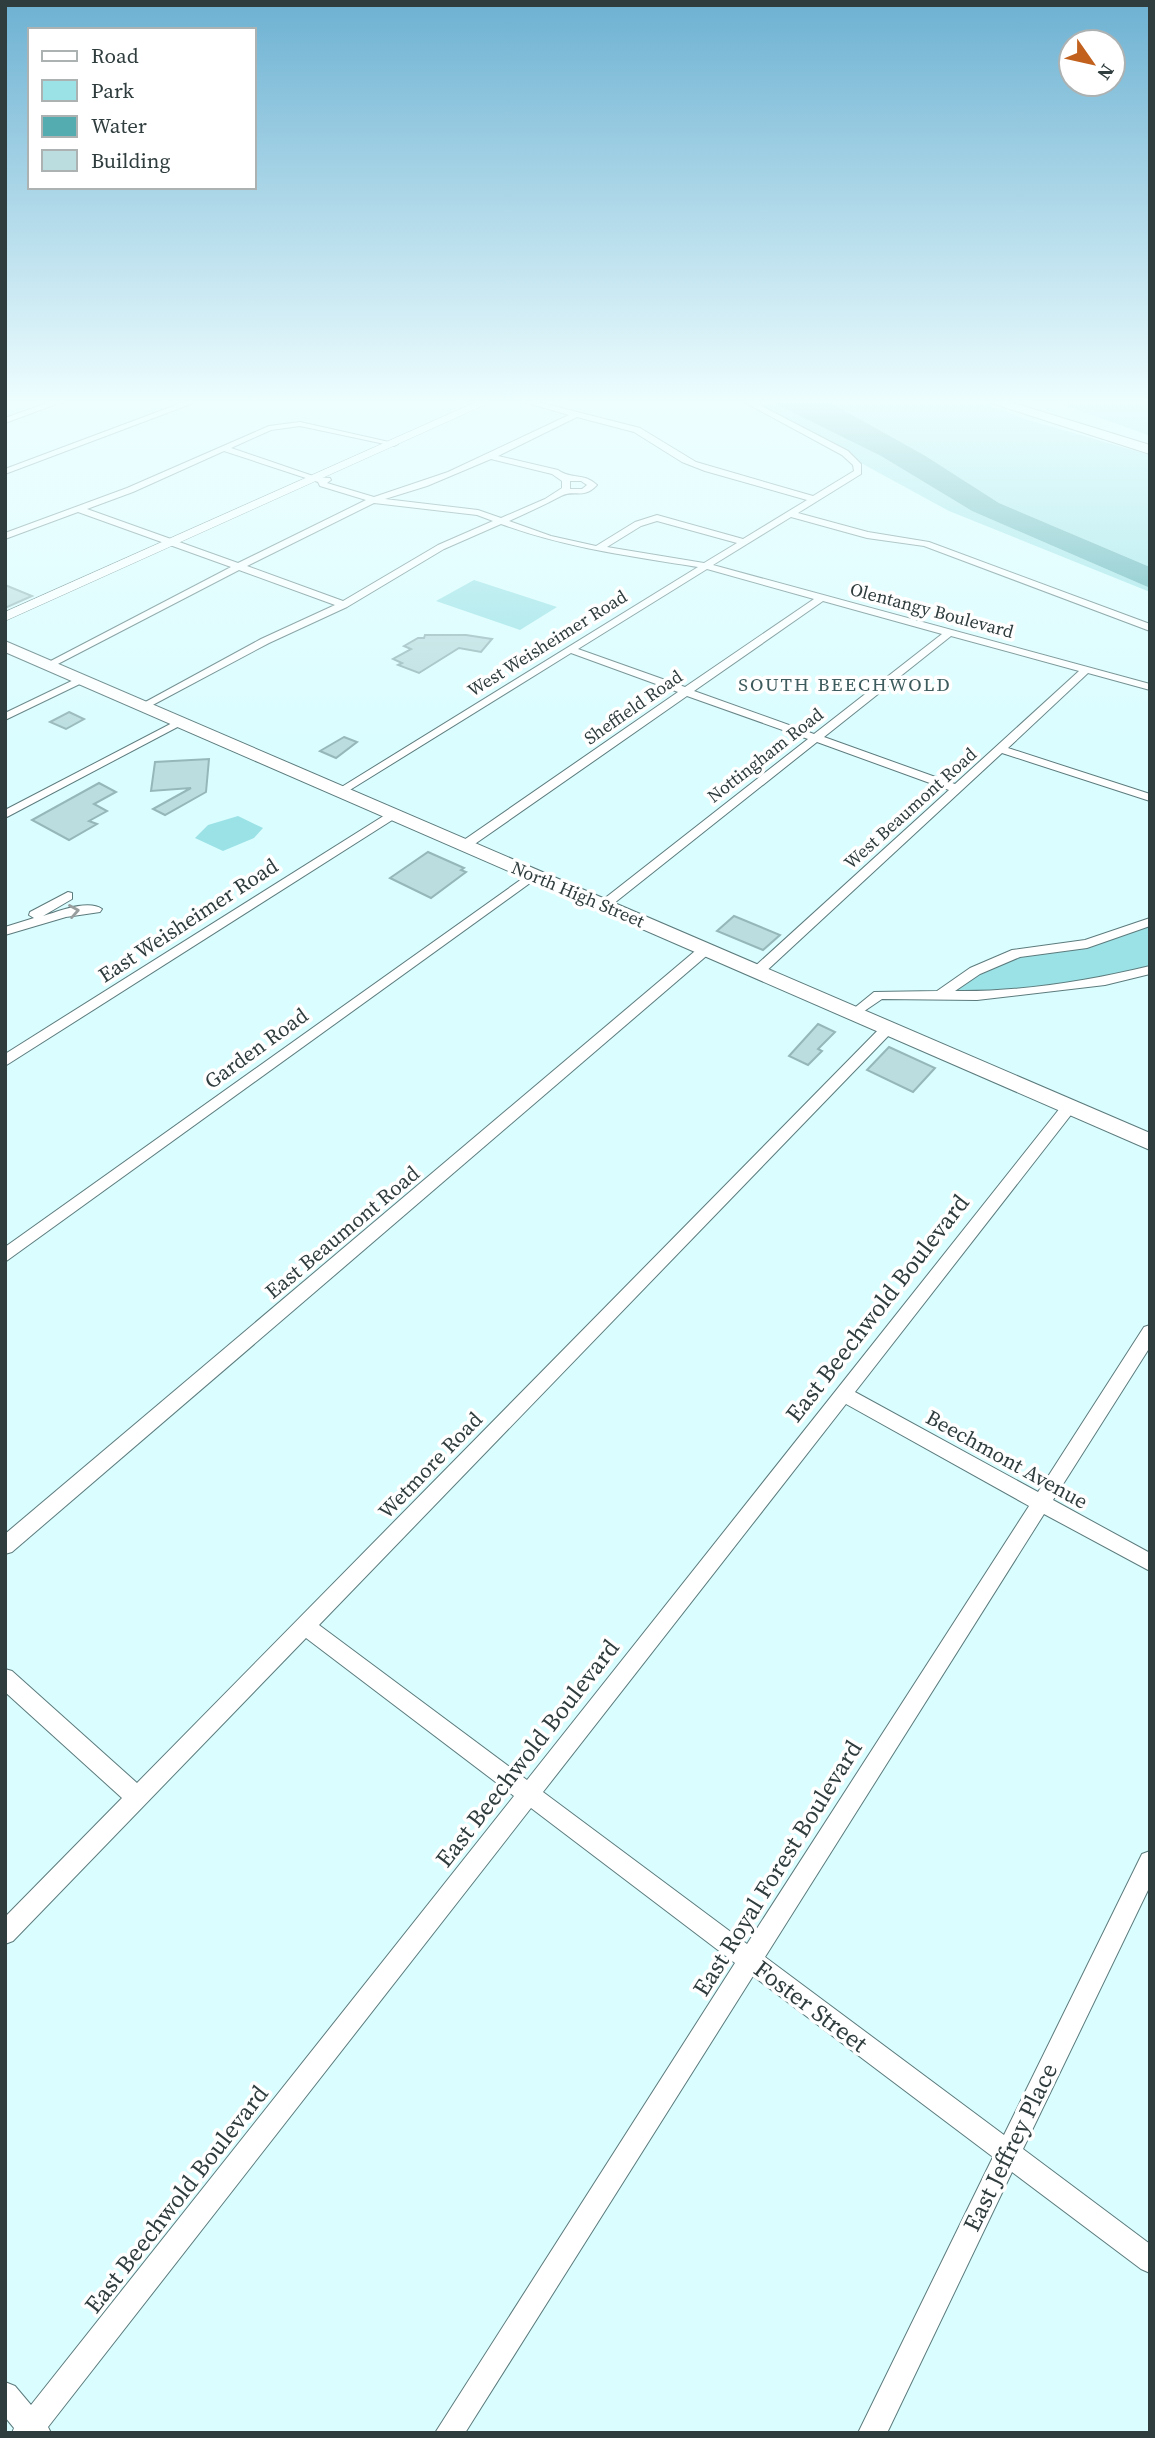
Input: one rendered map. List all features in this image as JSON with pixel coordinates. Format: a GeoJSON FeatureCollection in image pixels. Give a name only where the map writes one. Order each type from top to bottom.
{"type":"FeatureCollection","features":[{"type":"Feature","properties":{"kind":"main road"},"geometry":{"type":"LineString","coordinates":[[5,617],[239,516]]}},
{"type":"Feature","properties":{"kind":"main road","name":"North High Street"},"geometry":{"type":"LineString","coordinates":[[5,646],[1150,1142]]}},
{"type":"Feature","properties":{"kind":"street"},"geometry":{"type":"LineString","coordinates":[[5,536],[64,516]]}},
{"type":"Feature","properties":{"kind":"street"},"geometry":{"type":"LineString","coordinates":[[96,516],[173,545],[174,550],[344,605]]}},
{"type":"Feature","properties":{"kind":"street"},"geometry":{"type":"LineString","coordinates":[[48,665],[128,626],[233,568],[342,516]]}},
{"type":"Feature","properties":{"kind":"street","name":"Olentangy Boulevard"},"geometry":{"type":"LineString","coordinates":[[491,516],[561,541],[706,566],[1150,687]]}},
{"type":"Feature","properties":{"kind":"street"},"geometry":{"type":"LineString","coordinates":[[143,706],[265,641],[344,605],[441,547],[512,516]]}},
{"type":"Feature","properties":{"kind":"street","name":"West Weisheimer Road"},"geometry":{"type":"LineString","coordinates":[[341,791],[788,516]]}},
{"type":"Feature","properties":{"kind":"street"},"geometry":{"type":"LineString","coordinates":[[797,516],[867,535],[926,544],[1150,628]]}},
{"type":"Feature","properties":{"kind":"street"},"geometry":{"type":"LineString","coordinates":[[597,549],[652,519],[666,519],[745,542]]}},
{"type":"Feature","properties":{"kind":"street"},"geometry":{"type":"LineString","coordinates":[[233,568],[331,611]]}},
{"type":"Feature","properties":{"kind":"street","name":"Sheffield Road"},"geometry":{"type":"LineString","coordinates":[[465,845],[821,598]]}},
{"type":"Feature","properties":{"kind":"street","name":"Nottingham Road"},"geometry":{"type":"LineString","coordinates":[[604,905],[949,633]]}},
{"type":"Feature","properties":{"kind":"street"},"geometry":{"type":"LineString","coordinates":[[571,650],[957,789]]}},
{"type":"Feature","properties":{"kind":"street","name":"West Beaumont Road"},"geometry":{"type":"LineString","coordinates":[[757,972],[1086,670]]}},
{"type":"Feature","properties":{"kind":"street"},"geometry":{"type":"LineString","coordinates":[[5,718],[82,679]]}},
{"type":"Feature","properties":{"kind":"street"},"geometry":{"type":"LineString","coordinates":[[5,815],[182,722]]}},
{"type":"Feature","properties":{"kind":"street"},"geometry":{"type":"LineString","coordinates":[[1000,749],[1150,798]]}},
{"type":"Feature","properties":{"kind":"street","name":"East Weisheimer Road"},"geometry":{"type":"LineString","coordinates":[[5,1061],[393,814]]}},
{"type":"Feature","properties":{"kind":"street","name":"Garden Road"},"geometry":{"type":"LineString","coordinates":[[5,1256],[533,874]]}},
{"type":"Feature","properties":{"kind":"street"},"geometry":{"type":"LineString","coordinates":[[6,931],[68,895]]}},
{"type":"Feature","properties":{"kind":"street"},"geometry":{"type":"LineString","coordinates":[[6,931],[65,913],[96,909]]}},
{"type":"Feature","properties":{"kind":"street"},"geometry":{"type":"LineString","coordinates":[[942,994],[975,971],[1017,953],[1087,944],[1150,922]]}},
{"type":"Feature","properties":{"kind":"street","name":"East Beaumont Road"},"geometry":{"type":"LineString","coordinates":[[5,1546],[706,949]]}},
{"type":"Feature","properties":{"kind":"street"},"geometry":{"type":"LineString","coordinates":[[854,1014],[879,995],[977,996],[1105,981],[1150,970]]}},
{"type":"Feature","properties":{"kind":"street","name":"Wetmore Road"},"geometry":{"type":"LineString","coordinates":[[5,1933],[888,1028]]}},
{"type":"Feature","properties":{"kind":"street","name":"East Beechwold Boulevard"},"geometry":{"type":"LineString","coordinates":[[32,2430],[1069,1107]]}},
{"type":"Feature","properties":{"kind":"street","name":"East Royal Forest Boulevard"},"geometry":{"type":"LineString","coordinates":[[449,2433],[1150,1332]]}},
{"type":"Feature","properties":{"kind":"street","name":"Beechmont Avenue"},"geometry":{"type":"LineString","coordinates":[[843,1394],[1150,1563]]}},
{"type":"Feature","properties":{"kind":"street","name":"Foster Street"},"geometry":{"type":"LineString","coordinates":[[305,1626],[1150,2260]]}},
{"type":"Feature","properties":{"kind":"street"},"geometry":{"type":"LineString","coordinates":[[5,1678],[137,1798]]}},
{"type":"Feature","properties":{"kind":"street","name":"East Jeffrey Place"},"geometry":{"type":"LineString","coordinates":[[872,2433],[1150,1862]]}},
{"type":"Feature","properties":{"kind":"street"},"geometry":{"type":"LineString","coordinates":[[5,2396],[32,2430]]}},
{"type":"Feature","properties":{"kind":"green space"},"geometry":{"type":"Polygon","coordinates":[[[961,516],[983,516],[1150,588],[1150,592],[961,516]]]}},
{"type":"Feature","properties":{"kind":"green space"},"geometry":{"type":"Polygon","coordinates":[[[1029,516],[1150,516],[1150,567],[1029,516]]]}},
{"type":"Feature","properties":{"kind":"green space"},"geometry":{"type":"Polygon","coordinates":[[[474,580],[557,607],[520,630],[436,601],[474,580]]]}},
{"type":"Feature","properties":{"kind":"green space"},"geometry":{"type":"Polygon","coordinates":[[[238,816],[263,828],[254,838],[223,851],[195,838],[208,825],[238,816]]]}},
{"type":"Feature","properties":{"kind":"green space"},"geometry":{"type":"Polygon","coordinates":[[[1150,922],[1150,970],[1038,990],[942,994],[1017,953],[1087,944],[1150,922]]]}},
{"type":"Feature","properties":{"kind":"water"},"geometry":{"type":"Polygon","coordinates":[[[983,516],[1029,516],[1150,567],[1150,588],[983,516]]]}},
{"type":"Feature","properties":{"kind":"building"},"geometry":{"type":"Polygon","coordinates":[[[5,585],[32,596],[5,608],[5,585]]]}},
{"type":"Feature","properties":{"kind":"building"},"geometry":{"type":"Polygon","coordinates":[[[425,635],[466,635],[492,639],[481,652],[459,648],[419,673],[398,665],[402,663],[393,659],[411,649],[404,646],[418,638],[424,638],[425,635]]]}},
{"type":"Feature","properties":{"kind":"building"},"geometry":{"type":"Polygon","coordinates":[[[69,712],[84,719],[66,729],[50,722],[69,712]]]}},
{"type":"Feature","properties":{"kind":"building"},"geometry":{"type":"Polygon","coordinates":[[[344,737],[357,742],[336,758],[320,751],[344,737]]]}},
{"type":"Feature","properties":{"kind":"building"},"geometry":{"type":"Polygon","coordinates":[[[209,759],[206,792],[165,815],[153,809],[191,788],[151,791],[155,762],[209,759]]]}},
{"type":"Feature","properties":{"kind":"building"},"geometry":{"type":"Polygon","coordinates":[[[99,783],[116,792],[94,804],[107,811],[89,821],[97,824],[69,840],[32,820],[99,783]]]}},
{"type":"Feature","properties":{"kind":"building"},"geometry":{"type":"Polygon","coordinates":[[[428,852],[464,868],[461,870],[466,872],[431,898],[390,878],[428,852]]]}},
{"type":"Feature","properties":{"kind":"building"},"geometry":{"type":"Polygon","coordinates":[[[734,916],[780,935],[763,950],[717,931],[734,916]]]}},
{"type":"Feature","properties":{"kind":"building"},"geometry":{"type":"Polygon","coordinates":[[[818,1024],[835,1032],[818,1049],[822,1051],[808,1065],[789,1056],[818,1024]]]}},
{"type":"Feature","properties":{"kind":"building"},"geometry":{"type":"Polygon","coordinates":[[[889,1047],[935,1068],[913,1092],[867,1070],[889,1047]]]}},
{"type":"Feature","properties":{"kind":"district","name":"SOUTH BEECHWOLD"},"geometry":{"type":"Point","coordinates":[845,684]}}]}
